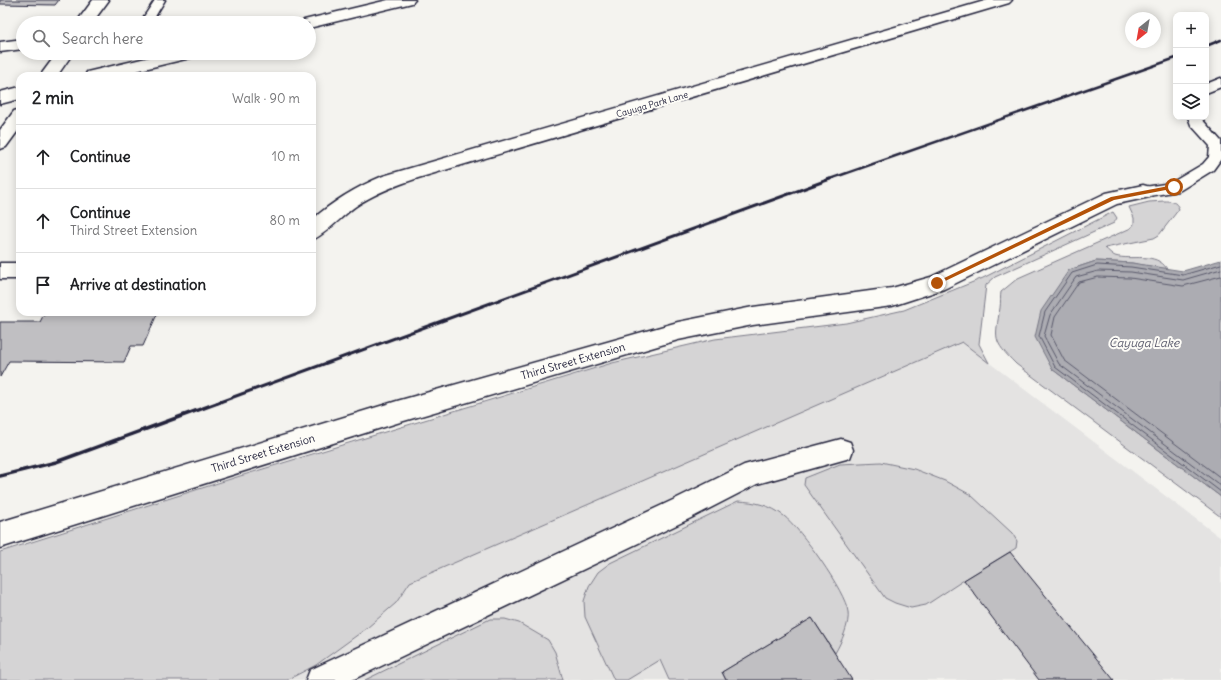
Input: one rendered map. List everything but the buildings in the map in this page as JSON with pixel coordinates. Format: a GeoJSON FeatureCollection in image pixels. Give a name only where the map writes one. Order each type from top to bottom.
{"type":"FeatureCollection","features":[{"type":"Feature","properties":{"kind":"main road"},"geometry":{"type":"LineString","coordinates":[[89,16],[101,0]]}},
{"type":"Feature","properties":{"kind":"main road"},"geometry":{"type":"LineString","coordinates":[[316,21],[407,0]]}},
{"type":"Feature","properties":{"kind":"main road","name":"Cayuga Park Lane"},"geometry":{"type":"LineString","coordinates":[[316,228],[325,218],[344,204],[365,191],[394,178],[539,137],[1004,0]]}},
{"type":"Feature","properties":{"kind":"main road"},"geometry":{"type":"LineString","coordinates":[[0,47],[16,45]]}},
{"type":"Feature","properties":{"kind":"main road"},"geometry":{"type":"LineString","coordinates":[[51,72],[60,60]]}},
{"type":"Feature","properties":{"kind":"main road"},"geometry":{"type":"LineString","coordinates":[[110,72],[159,60]]}},
{"type":"Feature","properties":{"kind":"main road"},"geometry":{"type":"LineString","coordinates":[[0,98],[16,94]]}},
{"type":"Feature","properties":{"kind":"main road"},"geometry":{"type":"LineString","coordinates":[[0,143],[16,121]]}},
{"type":"Feature","properties":{"kind":"main road","name":"Third Street Extension"},"geometry":{"type":"LineString","coordinates":[[0,535],[390,414],[678,331],[753,316],[892,297],[937,283],[1113,198],[1143,192]]}},
{"type":"Feature","properties":{"kind":"main road"},"geometry":{"type":"LineString","coordinates":[[0,271],[16,271]]}},
{"type":"Feature","properties":{"kind":"main road"},"geometry":{"type":"LineString","coordinates":[[320,680],[682,509],[753,473],[841,450]]}},
{"type":"Feature","properties":{"kind":"lane"},"geometry":{"type":"LineString","coordinates":[[150,16],[160,0]]}},
{"type":"Feature","properties":{"kind":"lane"},"geometry":{"type":"LineString","coordinates":[[1209,88],[1221,82]]}},
{"type":"Feature","properties":{"kind":"lane"},"geometry":{"type":"LineString","coordinates":[[1143,192],[1174,187],[1208,167],[1215,158],[1217,145],[1195,120]]}},
{"type":"Feature","properties":{"kind":"shaded area"},"geometry":{"type":"Polygon","coordinates":[[[1149,202],[1173,202],[1179,209],[1159,235],[1154,238],[1105,248],[1115,256],[1150,258],[1157,260],[1167,269],[1132,263],[1096,261],[1069,270],[1052,369],[1221,497],[1221,517],[1016,364],[1008,356],[997,339],[1001,292],[1018,278],[1131,228],[1134,224],[1134,218],[1129,207],[1149,202]]]}},
{"type":"Feature","properties":{"kind":"shaded area"},"geometry":{"type":"Polygon","coordinates":[[[1113,212],[1117,218],[1114,223],[995,277],[986,285],[979,344],[989,363],[962,342],[410,582],[396,603],[367,628],[316,665],[287,680],[0,680],[0,552],[240,476],[612,363],[715,339],[846,323],[904,310],[983,278],[1113,212]]]}},
{"type":"Feature","properties":{"kind":"shaded area"},"geometry":{"type":"Polygon","coordinates":[[[950,333],[1221,538],[1221,680],[161,680],[950,333]]]}},
{"type":"Feature","properties":{"kind":"shaded area"},"geometry":{"type":"Polygon","coordinates":[[[881,462],[914,469],[945,481],[971,495],[1012,533],[1017,541],[1016,548],[926,605],[911,608],[885,598],[804,485],[805,478],[840,464],[881,462]]]}},
{"type":"Feature","properties":{"kind":"shaded area"},"geometry":{"type":"Polygon","coordinates":[[[738,501],[762,505],[773,509],[784,516],[811,546],[831,576],[839,590],[848,612],[848,622],[835,653],[812,618],[722,672],[726,680],[669,680],[660,660],[627,680],[614,680],[585,617],[584,601],[589,586],[598,572],[610,563],[738,501]]]}},
{"type":"Feature","properties":{"kind":"shaded area"},"geometry":{"type":"Polygon","coordinates":[[[490,619],[505,619],[519,623],[548,640],[555,652],[563,680],[365,680],[490,619]]]}},
{"type":"Feature","properties":{"kind":"water","name":"Cayuga Lake"},"geometry":{"type":"Polygon","coordinates":[[[1221,260],[1221,497],[1052,369],[1035,337],[1041,311],[1069,270],[1096,261],[1132,263],[1183,271],[1221,260]]]}},
{"type":"Feature","properties":{"kind":"railway"},"geometry":{"type":"LineString","coordinates":[[1209,45],[1221,40]]}},
{"type":"Feature","properties":{"kind":"railway"},"geometry":{"type":"LineString","coordinates":[[827,180],[1173,59]]}},
{"type":"Feature","properties":{"kind":"railway"},"geometry":{"type":"LineString","coordinates":[[217,403],[830,179]]}},
{"type":"Feature","properties":{"kind":"railway"},"geometry":{"type":"LineString","coordinates":[[0,476],[56,462],[220,402]]}},
{"type":"Feature","properties":{"kind":"route"},"geometry":{"type":"LineString","coordinates":[[937,283],[1113,198],[1174,187]]}}]}
